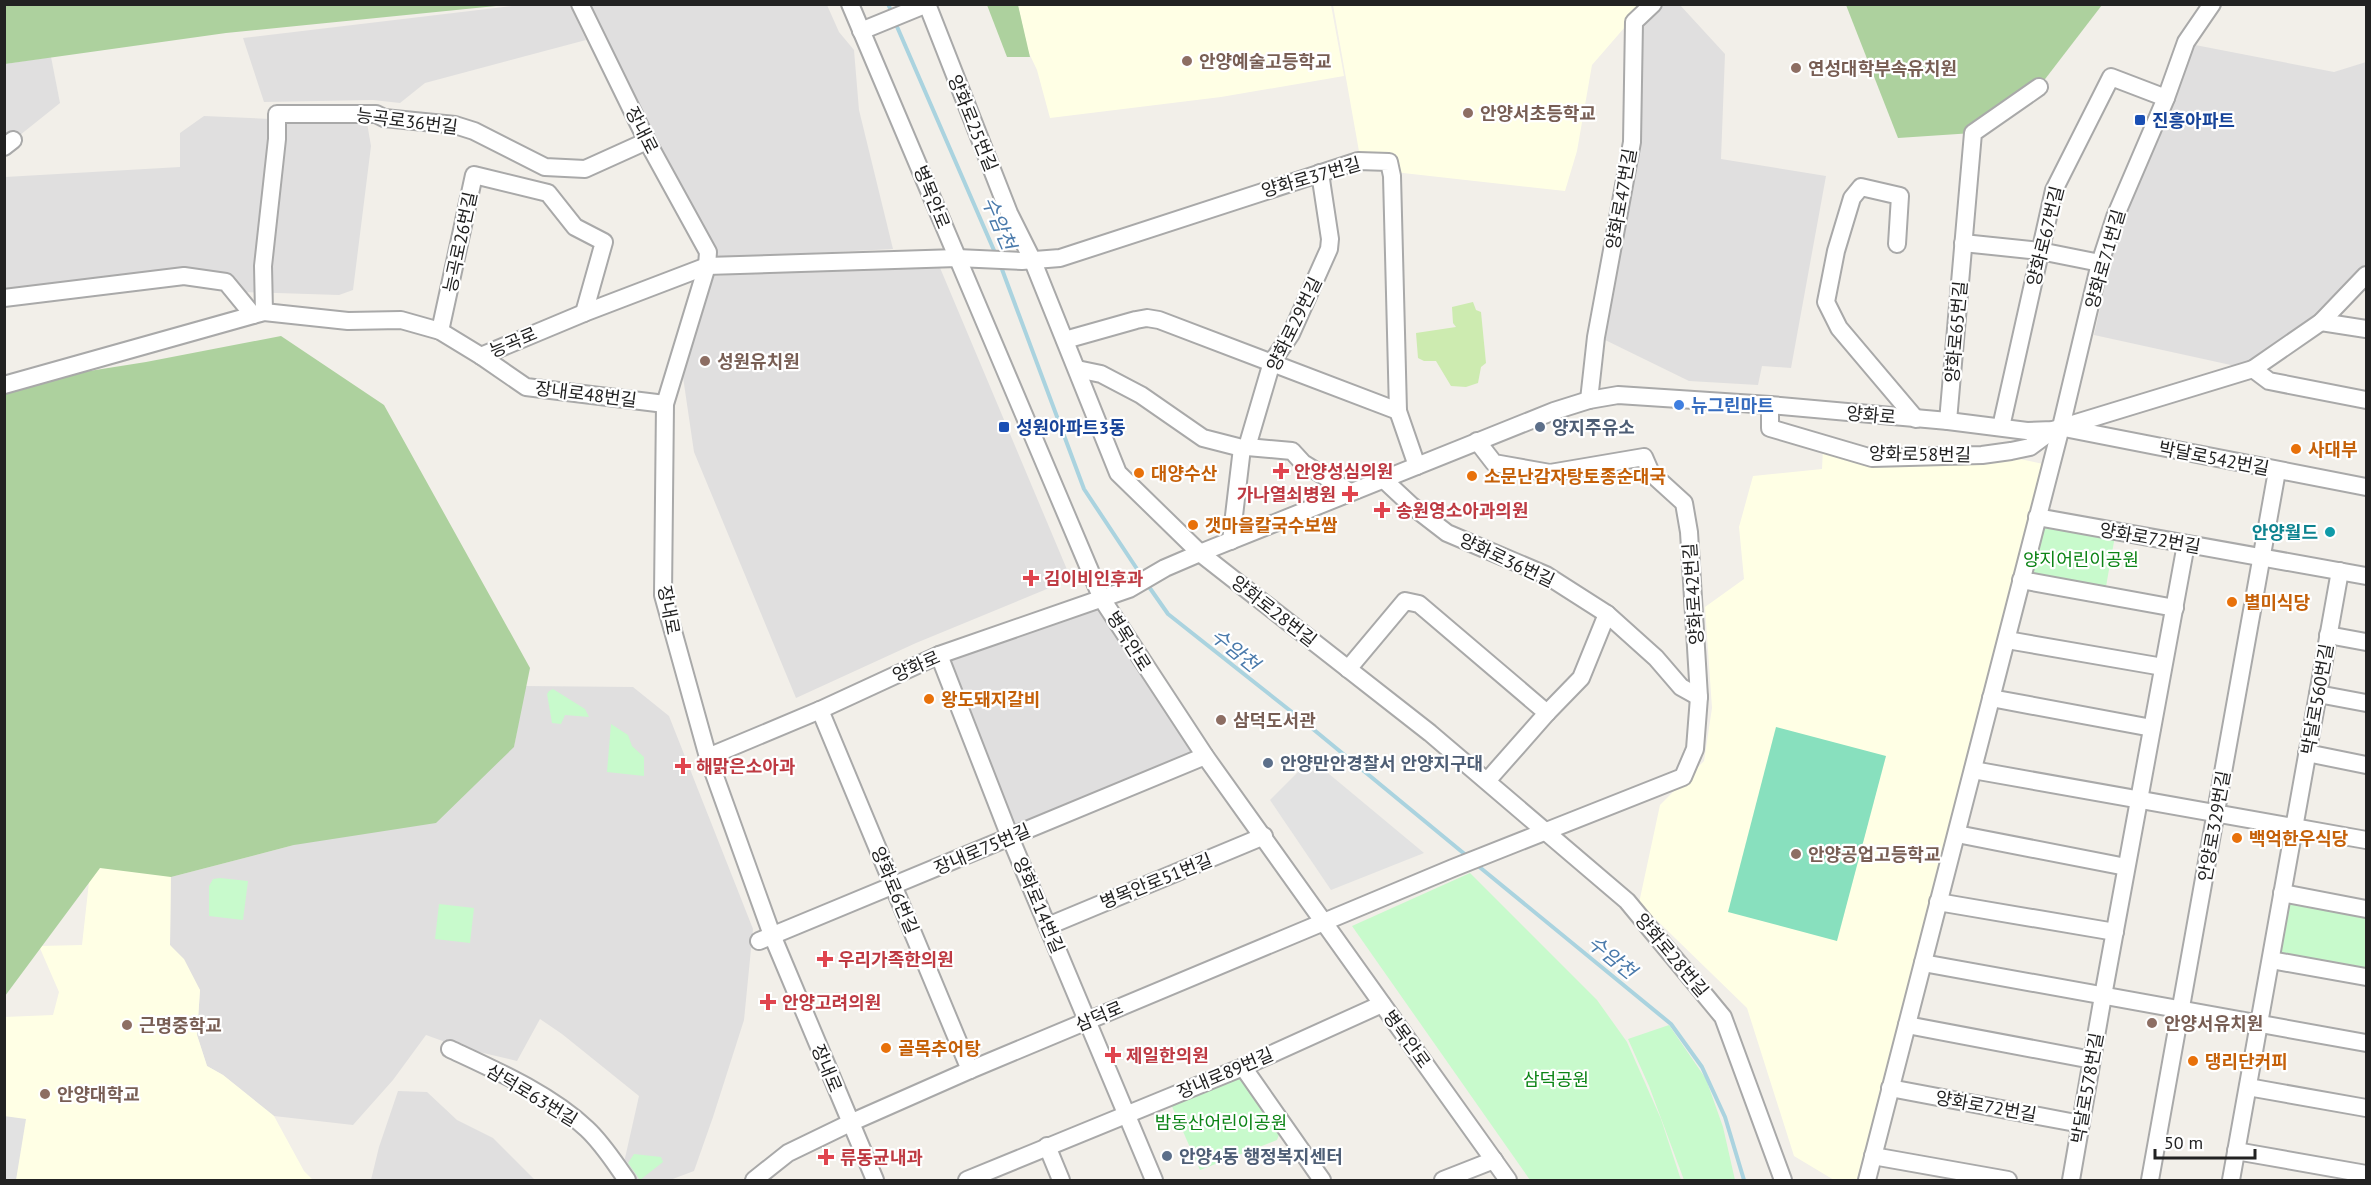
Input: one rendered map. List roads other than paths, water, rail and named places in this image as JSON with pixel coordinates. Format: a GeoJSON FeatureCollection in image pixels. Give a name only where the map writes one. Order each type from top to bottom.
{"type":"FeatureCollection","features":[{"type":"Feature","properties":{"kind":"street","name":"장내로"},"geometry":{"type":"LineString","coordinates":[[580,4],[647,141],[708,252],[707,266],[665,404],[663,595],[708,757],[765,938],[875,1180]]}},
{"type":"Feature","properties":{"kind":"street","name":"병목안로"},"geometry":{"type":"LineString","coordinates":[[850,4],[1102,599],[1205,756],[1508,1180]]}},
{"type":"Feature","properties":{"kind":"street","name":"양화로47번길"},"geometry":{"type":"LineString","coordinates":[[1589,400],[1596,337],[1632,142],[1634,22],[1653,4]]}},
{"type":"Feature","properties":{"kind":"street","name":"양화로71번길"},"geometry":{"type":"LineString","coordinates":[[2057,428],[2100,263],[2115,217],[2166,98],[2186,42],[2212,4]]}},
{"type":"Feature","properties":{"kind":"street"},"geometry":{"type":"LineString","coordinates":[[861,31],[923,6]]}},
{"type":"Feature","properties":{"kind":"street","name":"양화로25번길"},"geometry":{"type":"LineString","coordinates":[[923,6],[1027,260],[1065,340],[1118,473],[1200,553]]}},
{"type":"Feature","properties":{"kind":"street","name":"양화로67번길"},"geometry":{"type":"LineString","coordinates":[[2001,427],[2054,190],[2111,77],[2166,98]]}},
{"type":"Feature","properties":{"kind":"street","name":"양화로65번길"},"geometry":{"type":"LineString","coordinates":[[1948,421],[1973,133],[2039,87]]}},
{"type":"Feature","properties":{"kind":"street","name":"능곡로36번길"},"geometry":{"type":"LineString","coordinates":[[259,313],[277,140],[277,114],[376,114],[384,118],[455,125],[474,131],[545,167],[585,169],[647,141]]}},
{"type":"Feature","properties":{"kind":"street","name":"양화로37번길"},"geometry":{"type":"LineString","coordinates":[[979,260],[1060,258],[1358,161],[1389,162],[1392,176],[1398,411],[1416,466]]}},
{"type":"Feature","properties":{"kind":"street"},"geometry":{"type":"LineString","coordinates":[[545,167],[548,193],[575,227],[604,242],[584,313]]}},
{"type":"Feature","properties":{"kind":"street","name":"양화로29번길"},"geometry":{"type":"LineString","coordinates":[[1230,541],[1245,447],[1272,362],[1291,334],[1329,249],[1330,239],[1320,173]]}},
{"type":"Feature","properties":{"kind":"street","name":"능곡로26번길"},"geometry":{"type":"LineString","coordinates":[[440,330],[474,175],[548,193]]}},
{"type":"Feature","properties":{"kind":"street"},"geometry":{"type":"LineString","coordinates":[[1897,244],[1900,196],[1861,186],[1852,198],[1836,252],[1826,302],[1839,328],[1916,419]]}},
{"type":"Feature","properties":{"kind":"street"},"geometry":{"type":"LineString","coordinates":[[1963,243],[2040,251],[2100,263]]}},
{"type":"Feature","properties":{"kind":"street","name":"능곡로"},"geometry":{"type":"LineString","coordinates":[[4,385],[259,313],[348,321],[401,320],[440,330],[481,356],[584,313],[707,266],[957,258],[979,260]]}},
{"type":"Feature","properties":{"kind":"street","name":"양화로"},"geometry":{"type":"LineString","coordinates":[[708,757],[820,710],[939,655],[1129,589],[1165,568],[1200,553],[1477,441],[1589,400],[1618,395],[1770,405],[1948,421],[2027,431],[2057,428],[2253,369],[2321,322],[2367,275]]}},
{"type":"Feature","properties":{"kind":"street"},"geometry":{"type":"LineString","coordinates":[[4,298],[184,276],[226,282],[259,313]]}},
{"type":"Feature","properties":{"kind":"street"},"geometry":{"type":"LineString","coordinates":[[1065,340],[1147,318],[1174,325],[1398,411]]}},
{"type":"Feature","properties":{"kind":"street"},"geometry":{"type":"LineString","coordinates":[[2321,322],[2367,329]]}},
{"type":"Feature","properties":{"kind":"street","name":"장내로48번길"},"geometry":{"type":"LineString","coordinates":[[481,356],[526,387],[665,404]]}},
{"type":"Feature","properties":{"kind":"street"},"geometry":{"type":"LineString","coordinates":[[1077,369],[1101,374],[1121,384],[1141,395],[1203,438],[1245,447],[1292,452],[1303,463],[1350,492]]}},
{"type":"Feature","properties":{"kind":"street"},"geometry":{"type":"LineString","coordinates":[[2253,369],[2269,381],[2367,400]]}},
{"type":"Feature","properties":{"kind":"street","name":"양화로58번길"},"geometry":{"type":"LineString","coordinates":[[1770,405],[1770,428],[1872,458],[1982,455],[2011,451],[2030,447],[2057,428]]}},
{"type":"Feature","properties":{"kind":"street"},"geometry":{"type":"LineString","coordinates":[[1867,1180],[2007,640],[2057,428]]}},
{"type":"Feature","properties":{"kind":"street","name":"박달로542번길"},"geometry":{"type":"LineString","coordinates":[[2057,428],[2367,487]]}},
{"type":"Feature","properties":{"kind":"street","name":"양화로42번길"},"geometry":{"type":"LineString","coordinates":[[1477,441],[1494,463],[1550,473],[1644,457],[1651,473],[1684,504],[1689,532],[1699,697],[1695,749],[1683,777],[1547,831]]}},
{"type":"Feature","properties":{"kind":"street","name":"안양로329번길"},"geometry":{"type":"LineString","coordinates":[[2150,1180],[2277,471]]}},
{"type":"Feature","properties":{"kind":"street","name":"양화로36번길"},"geometry":{"type":"LineString","coordinates":[[1383,479],[1412,506],[1447,533],[1546,575],[1607,614],[1656,658],[1681,687],[1699,697]]}},
{"type":"Feature","properties":{"kind":"street","name":"양화로72번길"},"geometry":{"type":"LineString","coordinates":[[2037,518],[2367,576]]}},
{"type":"Feature","properties":{"kind":"street"},"geometry":{"type":"LineString","coordinates":[[2103,996],[2186,544]]}},
{"type":"Feature","properties":{"kind":"street","name":"양화로28번길"},"geometry":{"type":"LineString","coordinates":[[1200,553],[1487,781],[1627,901],[1724,1017],[1783,1180]]}},
{"type":"Feature","properties":{"kind":"street","name":"박달로560번길"},"geometry":{"type":"LineString","coordinates":[[2259,1023],[2340,571]]}},
{"type":"Feature","properties":{"kind":"street"},"geometry":{"type":"LineString","coordinates":[[2021,580],[2175,608]]}},
{"type":"Feature","properties":{"kind":"street"},"geometry":{"type":"LineString","coordinates":[[1348,669],[1405,601],[1419,604],[1547,714]]}},
{"type":"Feature","properties":{"kind":"street"},"geometry":{"type":"LineString","coordinates":[[1487,781],[1581,678],[1607,614]]}},
{"type":"Feature","properties":{"kind":"street"},"geometry":{"type":"LineString","coordinates":[[2328,635],[2367,642]]}},
{"type":"Feature","properties":{"kind":"street"},"geometry":{"type":"LineString","coordinates":[[2007,640],[2163,668]]}},
{"type":"Feature","properties":{"kind":"street","name":"양화로14번길"},"geometry":{"type":"LineString","coordinates":[[939,655],[1010,837],[1154,1180]]}},
{"type":"Feature","properties":{"kind":"street"},"geometry":{"type":"LineString","coordinates":[[2318,694],[2367,703]]}},
{"type":"Feature","properties":{"kind":"street"},"geometry":{"type":"LineString","coordinates":[[1991,698],[2152,728]]}},
{"type":"Feature","properties":{"kind":"street","name":"양화로6번길"},"geometry":{"type":"LineString","coordinates":[[820,710],[970,1070]]}},
{"type":"Feature","properties":{"kind":"street"},"geometry":{"type":"LineString","coordinates":[[2307,753],[2367,765]]}},
{"type":"Feature","properties":{"kind":"street","name":"장내로75번길"},"geometry":{"type":"LineString","coordinates":[[765,938],[1205,756]]}},
{"type":"Feature","properties":{"kind":"street"},"geometry":{"type":"LineString","coordinates":[[1973,770],[2367,840]]}},
{"type":"Feature","properties":{"kind":"street","name":"삼덕로"},"geometry":{"type":"LineString","coordinates":[[754,1180],[788,1153],[970,1070],[1547,831]]}},
{"type":"Feature","properties":{"kind":"street"},"geometry":{"type":"LineString","coordinates":[[1957,834],[2126,867]]}},
{"type":"Feature","properties":{"kind":"street","name":"병목안로51번길"},"geometry":{"type":"LineString","coordinates":[[1048,926],[1264,836]]}},
{"type":"Feature","properties":{"kind":"street"},"geometry":{"type":"LineString","coordinates":[[2282,893],[2367,909]]}},
{"type":"Feature","properties":{"kind":"street"},"geometry":{"type":"LineString","coordinates":[[1938,902],[2115,932]]}},
{"type":"Feature","properties":{"kind":"street"},"geometry":{"type":"LineString","coordinates":[[2271,960],[2367,977]]}},
{"type":"Feature","properties":{"kind":"street"},"geometry":{"type":"LineString","coordinates":[[1923,963],[2367,1043]]}},
{"type":"Feature","properties":{"kind":"street","name":"박달로578번길"},"geometry":{"type":"LineString","coordinates":[[2072,1180],[2103,996]]}},
{"type":"Feature","properties":{"kind":"street","name":"장내로89번길"},"geometry":{"type":"LineString","coordinates":[[972,1180],[1047,1146],[1243,1067],[1382,1004]]}},
{"type":"Feature","properties":{"kind":"street"},"geometry":{"type":"LineString","coordinates":[[2231,1180],[2259,1023]]}},
{"type":"Feature","properties":{"kind":"street"},"geometry":{"type":"LineString","coordinates":[[1907,1025],[2092,1060]]}},
{"type":"Feature","properties":{"kind":"street","name":"삼덕로63번길"},"geometry":{"type":"LineString","coordinates":[[450,1049],[532,1090],[586,1128],[609,1152],[627,1180]]}},
{"type":"Feature","properties":{"kind":"street"},"geometry":{"type":"LineString","coordinates":[[1243,1067],[1322,1180]]}},
{"type":"Feature","properties":{"kind":"street"},"geometry":{"type":"LineString","coordinates":[[2248,1087],[2367,1108]]}},
{"type":"Feature","properties":{"kind":"street","name":"양화로72번길"},"geometry":{"type":"LineString","coordinates":[[1890,1088],[2081,1124]]}},
{"type":"Feature","properties":{"kind":"street"},"geometry":{"type":"LineString","coordinates":[[1047,1146],[1061,1180]]}},
{"type":"Feature","properties":{"kind":"street"},"geometry":{"type":"LineString","coordinates":[[2236,1151],[2367,1174]]}},
{"type":"Feature","properties":{"kind":"street"},"geometry":{"type":"LineString","coordinates":[[1873,1156],[2008,1180]]}},
{"type":"Feature","properties":{"kind":"street"},"geometry":{"type":"LineString","coordinates":[[1443,1180],[1494,1160]]}},
{"type":"Feature","properties":{"kind":"waterway","name":"수암천"},"geometry":{"type":"LineString","coordinates":[[888,4],[893,15]]}},
{"type":"Feature","properties":{"kind":"waterway","name":"수암천"},"geometry":{"type":"LineString","coordinates":[[895,22],[996,255]]}},
{"type":"Feature","properties":{"kind":"waterway","name":"수암천"},"geometry":{"type":"LineString","coordinates":[[1000,264],[1084,489],[1141,575]]}},
{"type":"Feature","properties":{"kind":"waterway","name":"수암천"},"geometry":{"type":"LineString","coordinates":[[1147,584],[1168,614],[1302,720],[1467,856]]}},
{"type":"Feature","properties":{"kind":"waterway","name":"수암천"},"geometry":{"type":"LineString","coordinates":[[1477,865],[1671,1024],[1702,1067],[1725,1117],[1744,1180]]}},
{"type":"Feature","properties":{"kind":"place","name":"안양예술고등학교"},"geometry":{"type":"Point","coordinates":[1187,61]}},
{"type":"Feature","properties":{"kind":"place","name":"연성대학부속유치원"},"geometry":{"type":"Point","coordinates":[1796,68]}},
{"type":"Feature","properties":{"kind":"place","name":"안양서초등학교"},"geometry":{"type":"Point","coordinates":[1468,113]}},
{"type":"Feature","properties":{"kind":"place","name":"진흥아파트"},"geometry":{"type":"Point","coordinates":[2140,120]}},
{"type":"Feature","properties":{"kind":"place","name":"성원유치원"},"geometry":{"type":"Point","coordinates":[705,361]}},
{"type":"Feature","properties":{"kind":"place","name":"뉴그린마트"},"geometry":{"type":"Point","coordinates":[1679,405]}},
{"type":"Feature","properties":{"kind":"place","name":"성원아파트3동"},"geometry":{"type":"Point","coordinates":[1004,427]}},
{"type":"Feature","properties":{"kind":"place","name":"양지주유소"},"geometry":{"type":"Point","coordinates":[1540,427]}},
{"type":"Feature","properties":{"kind":"place","name":"사대부"},"geometry":{"type":"Point","coordinates":[2296,449]}},
{"type":"Feature","properties":{"kind":"place","name":"안양성심의원"},"geometry":{"type":"Point","coordinates":[1281,471]}},
{"type":"Feature","properties":{"kind":"place","name":"대양수산"},"geometry":{"type":"Point","coordinates":[1139,473]}},
{"type":"Feature","properties":{"kind":"place","name":"소문난감자탕토종순대국"},"geometry":{"type":"Point","coordinates":[1472,476]}},
{"type":"Feature","properties":{"kind":"place","name":"가나열쇠병원"},"geometry":{"type":"Point","coordinates":[1350,494]}},
{"type":"Feature","properties":{"kind":"place","name":"송원영소아과의원"},"geometry":{"type":"Point","coordinates":[1382,510]}},
{"type":"Feature","properties":{"kind":"place","name":"갯마을칼국수보쌈"},"geometry":{"type":"Point","coordinates":[1193,525]}},
{"type":"Feature","properties":{"kind":"place","name":"안양월드"},"geometry":{"type":"Point","coordinates":[2330,532]}},
{"type":"Feature","properties":{"kind":"place","name":"김이비인후과"},"geometry":{"type":"Point","coordinates":[1031,578]}},
{"type":"Feature","properties":{"kind":"place","name":"별미식당"},"geometry":{"type":"Point","coordinates":[2232,602]}},
{"type":"Feature","properties":{"kind":"place","name":"왕도돼지갈비"},"geometry":{"type":"Point","coordinates":[929,699]}},
{"type":"Feature","properties":{"kind":"place","name":"삼덕도서관"},"geometry":{"type":"Point","coordinates":[1221,720]}},
{"type":"Feature","properties":{"kind":"place","name":"안양만안경찰서 안양지구대"},"geometry":{"type":"Point","coordinates":[1268,763]}},
{"type":"Feature","properties":{"kind":"place","name":"해맑은소아과"},"geometry":{"type":"Point","coordinates":[683,766]}},
{"type":"Feature","properties":{"kind":"place","name":"백억한우식당"},"geometry":{"type":"Point","coordinates":[2237,838]}},
{"type":"Feature","properties":{"kind":"place","name":"안양공업고등학교"},"geometry":{"type":"Point","coordinates":[1796,854]}},
{"type":"Feature","properties":{"kind":"place","name":"우리가족한의원"},"geometry":{"type":"Point","coordinates":[825,959]}},
{"type":"Feature","properties":{"kind":"place","name":"안양고려의원"},"geometry":{"type":"Point","coordinates":[768,1002]}},
{"type":"Feature","properties":{"kind":"place","name":"안양서유치원"},"geometry":{"type":"Point","coordinates":[2152,1023]}},
{"type":"Feature","properties":{"kind":"place","name":"근명중학교"},"geometry":{"type":"Point","coordinates":[127,1025]}},
{"type":"Feature","properties":{"kind":"place","name":"골목추어탕"},"geometry":{"type":"Point","coordinates":[886,1048]}},
{"type":"Feature","properties":{"kind":"place","name":"제일한의원"},"geometry":{"type":"Point","coordinates":[1113,1055]}},
{"type":"Feature","properties":{"kind":"place","name":"댕리단커피"},"geometry":{"type":"Point","coordinates":[2193,1061]}},
{"type":"Feature","properties":{"kind":"place","name":"안양대학교"},"geometry":{"type":"Point","coordinates":[45,1094]}},
{"type":"Feature","properties":{"kind":"place","name":"안양4동 행정복지센터"},"geometry":{"type":"Point","coordinates":[1167,1156]}},
{"type":"Feature","properties":{"kind":"place","name":"류동균내과"},"geometry":{"type":"Point","coordinates":[826,1157]}},
{"type":"Feature","properties":{"kind":"park label","name":"양지어린이공원"},"geometry":{"type":"Point","coordinates":[2081,559]}},
{"type":"Feature","properties":{"kind":"park label","name":"삼덕공원"},"geometry":{"type":"Point","coordinates":[1556,1079]}},
{"type":"Feature","properties":{"kind":"park label","name":"밤동산어린이공원"},"geometry":{"type":"Point","coordinates":[1221,1122]}}]}
